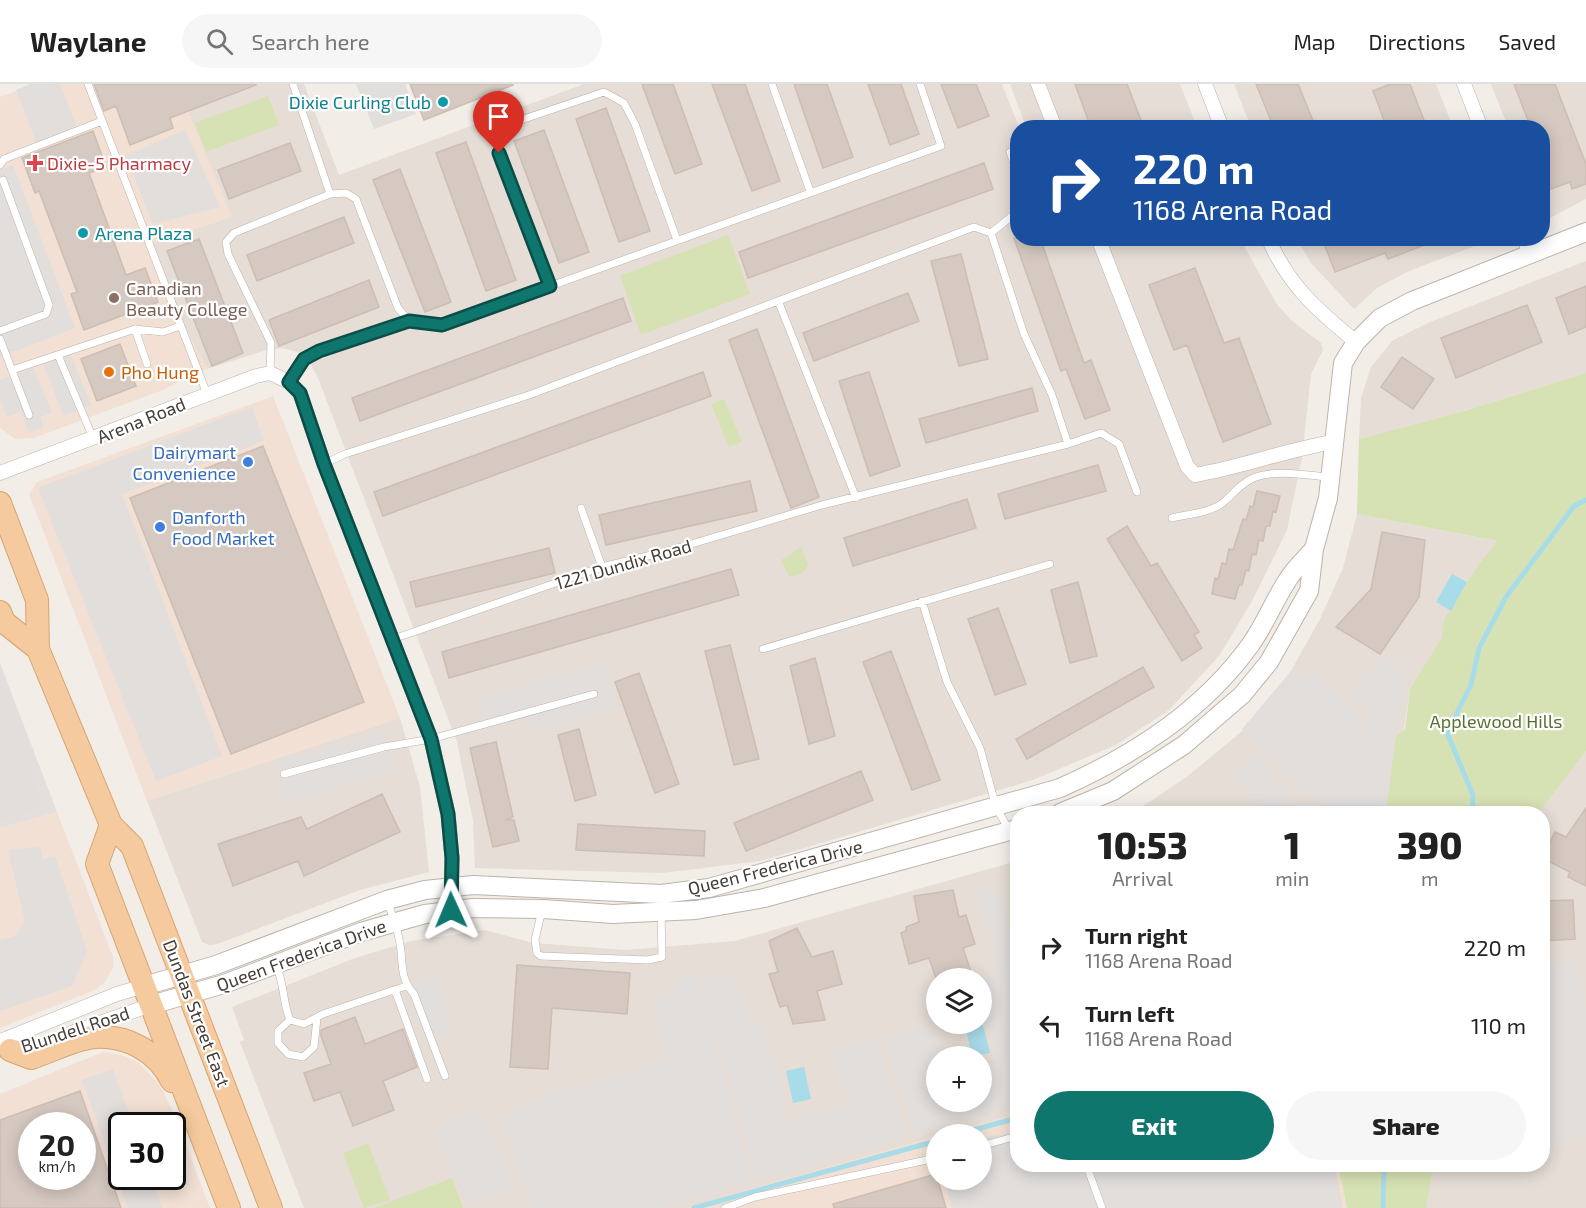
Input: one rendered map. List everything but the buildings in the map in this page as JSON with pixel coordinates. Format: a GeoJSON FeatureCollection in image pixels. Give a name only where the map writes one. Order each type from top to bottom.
{"type":"FeatureCollection","features":[{"type":"Feature","properties":{"kind":"main road","name":"Dundas Street East"},"geometry":{"type":"LineString","coordinates":[[0,503],[37,600],[38,649],[111,825],[132,846],[272,1208]]}},
{"type":"Feature","properties":{"kind":"main road","name":"Dundas Street East"},"geometry":{"type":"LineString","coordinates":[[0,612],[4,622],[38,649]]}},
{"type":"Feature","properties":{"kind":"main road"},"geometry":{"type":"LineString","coordinates":[[111,825],[97,864],[230,1208]]}},
{"type":"Feature","properties":{"kind":"main road"},"geometry":{"type":"LineString","coordinates":[[3,1049],[31,1058],[92,1037],[124,1041],[150,1052],[160,1062],[183,1103],[194,1115]]}},
{"type":"Feature","properties":{"kind":"street"},"geometry":{"type":"LineString","coordinates":[[1038,84],[1052,120]]}},
{"type":"Feature","properties":{"kind":"street"},"geometry":{"type":"LineString","coordinates":[[1205,84],[1219,120]]}},
{"type":"Feature","properties":{"kind":"street"},"geometry":{"type":"LineString","coordinates":[[1464,84],[1477,120]]}},
{"type":"Feature","properties":{"kind":"street","name":"Queen Frederica Drive"},"geometry":{"type":"LineString","coordinates":[[1550,241],[1586,232]]}},
{"type":"Feature","properties":{"kind":"street"},"geometry":{"type":"LineString","coordinates":[[1101,246],[1187,466],[1195,475],[1222,471],[1300,447],[1333,442]]}},
{"type":"Feature","properties":{"kind":"street"},"geometry":{"type":"LineString","coordinates":[[1272,246],[1293,284],[1314,308],[1356,342]]}},
{"type":"Feature","properties":{"kind":"street","name":"Queen Frederica Drive"},"geometry":{"type":"LineString","coordinates":[[1077,806],[1113,791],[1160,762],[1212,723],[1242,695],[1269,662],[1309,591],[1314,549],[1324,517],[1331,477],[1343,363],[1356,342],[1380,318],[1527,247]]}},
{"type":"Feature","properties":{"kind":"street"},"geometry":{"type":"LineString","coordinates":[[280,377],[300,393],[324,464],[431,739],[448,814],[452,858],[451,910]]}},
{"type":"Feature","properties":{"kind":"street","name":"Arena Road"},"geometry":{"type":"LineString","coordinates":[[0,473],[207,394],[280,377]]}},
{"type":"Feature","properties":{"kind":"street","name":"Queen Frederica Drive"},"geometry":{"type":"LineString","coordinates":[[186,984],[216,965],[387,900],[450,886],[488,885],[661,894],[709,888],[1060,788],[1109,766],[1147,743],[1209,693],[1250,645],[1288,579],[1314,549]]}},
{"type":"Feature","properties":{"kind":"street","name":"Queen Frederica Drive"},"geometry":{"type":"LineString","coordinates":[[147,995],[186,984],[276,965],[394,921],[451,910],[543,909],[613,914],[661,914],[764,898],[1010,832]]}},
{"type":"Feature","properties":{"kind":"street","name":"Blundell Road"},"geometry":{"type":"LineString","coordinates":[[147,995],[124,1012],[36,1046],[3,1049],[3,1040],[107,998],[147,995]]}},
{"type":"Feature","properties":{"kind":"lane"},"geometry":{"type":"LineString","coordinates":[[88,84],[207,394]]}},
{"type":"Feature","properties":{"kind":"lane"},"geometry":{"type":"LineString","coordinates":[[293,84],[330,194]]}},
{"type":"Feature","properties":{"kind":"lane"},"geometry":{"type":"LineString","coordinates":[[772,84],[810,191]]}},
{"type":"Feature","properties":{"kind":"lane"},"geometry":{"type":"LineString","coordinates":[[409,321],[398,308],[356,199],[346,193],[330,194],[234,233],[226,242],[228,254],[271,343],[280,377],[319,351],[409,321],[442,325],[810,191],[941,146],[920,84]]}},
{"type":"Feature","properties":{"kind":"lane"},"geometry":{"type":"LineString","coordinates":[[550,286],[499,153],[497,142],[509,124],[604,92],[614,96],[624,104],[635,124],[677,240]]}},
{"type":"Feature","properties":{"kind":"lane"},"geometry":{"type":"LineString","coordinates":[[0,165],[4,159],[102,121]]}},
{"type":"Feature","properties":{"kind":"lane"},"geometry":{"type":"LineString","coordinates":[[0,172],[49,305],[46,314],[0,331]]}},
{"type":"Feature","properties":{"kind":"lane"},"geometry":{"type":"LineString","coordinates":[[991,233],[1010,218]]}},
{"type":"Feature","properties":{"kind":"lane"},"geometry":{"type":"LineString","coordinates":[[324,464],[345,454],[529,396],[779,303],[974,227],[991,233]]}},
{"type":"Feature","properties":{"kind":"lane"},"geometry":{"type":"LineString","coordinates":[[991,233],[1024,334],[1052,395],[1068,444]]}},
{"type":"Feature","properties":{"kind":"lane"},"geometry":{"type":"LineString","coordinates":[[779,303],[856,498]]}},
{"type":"Feature","properties":{"kind":"lane"},"geometry":{"type":"LineString","coordinates":[[12,370],[135,329],[163,332],[180,326]]}},
{"type":"Feature","properties":{"kind":"lane"},"geometry":{"type":"LineString","coordinates":[[135,329],[147,364]]}},
{"type":"Feature","properties":{"kind":"lane"},"geometry":{"type":"LineString","coordinates":[[0,339],[29,415]]}},
{"type":"Feature","properties":{"kind":"lane"},"geometry":{"type":"LineString","coordinates":[[58,355],[93,438]]}},
{"type":"Feature","properties":{"kind":"lane","name":"1221 Dundix Road"},"geometry":{"type":"LineString","coordinates":[[393,639],[602,567],[856,498],[1068,444],[1101,433],[1119,444],[1137,492]]}},
{"type":"Feature","properties":{"kind":"lane"},"geometry":{"type":"LineString","coordinates":[[1172,518],[1210,509],[1225,502],[1237,487],[1256,477],[1294,474],[1331,477]]}},
{"type":"Feature","properties":{"kind":"lane"},"geometry":{"type":"LineString","coordinates":[[581,508],[602,567]]}},
{"type":"Feature","properties":{"kind":"lane"},"geometry":{"type":"LineString","coordinates":[[763,650],[1050,564]]}},
{"type":"Feature","properties":{"kind":"lane"},"geometry":{"type":"LineString","coordinates":[[922,601],[947,682],[980,748],[996,807],[1010,827]]}},
{"type":"Feature","properties":{"kind":"lane"},"geometry":{"type":"LineString","coordinates":[[284,774],[384,747],[431,739],[594,694]]}},
{"type":"Feature","properties":{"kind":"lane"},"geometry":{"type":"LineString","coordinates":[[543,909],[535,940],[537,953],[541,956],[648,960],[662,957],[661,894]]}},
{"type":"Feature","properties":{"kind":"lane"},"geometry":{"type":"LineString","coordinates":[[387,900],[400,941],[400,965],[406,986],[414,994],[445,1076]]}},
{"type":"Feature","properties":{"kind":"lane"},"geometry":{"type":"LineString","coordinates":[[276,965],[284,983],[285,1009],[290,1020],[304,1024],[406,986]]}},
{"type":"Feature","properties":{"kind":"lane"},"geometry":{"type":"LineString","coordinates":[[395,990],[428,1079]]}},
{"type":"Feature","properties":{"kind":"lane"},"geometry":{"type":"LineString","coordinates":[[290,1020],[278,1031],[278,1043],[288,1054],[303,1057],[314,1047],[317,1018]]}},
{"type":"Feature","properties":{"kind":"lane"},"geometry":{"type":"LineString","coordinates":[[992,1143],[1010,1138]]}},
{"type":"Feature","properties":{"kind":"lane"},"geometry":{"type":"LineString","coordinates":[[725,1208],[755,1197],[926,1160]]}},
{"type":"Feature","properties":{"kind":"lane"},"geometry":{"type":"LineString","coordinates":[[1089,1172],[1102,1208]]}},
{"type":"Feature","properties":{"kind":"shaded area"},"geometry":{"type":"Polygon","coordinates":[[[30,84],[60,84],[77,128],[37,144],[16,90],[30,84]]]}},
{"type":"Feature","properties":{"kind":"shaded area"},"geometry":{"type":"Polygon","coordinates":[[[34,84],[177,84],[232,217],[148,246],[173,305],[207,369],[160,391],[34,438],[15,439],[0,428],[0,97],[34,84]]]}},
{"type":"Feature","properties":{"kind":"shaded area"},"geometry":{"type":"Polygon","coordinates":[[[177,84],[304,84],[339,175],[584,84],[1002,84],[1016,120],[1010,120],[1010,246],[1244,246],[1276,303],[1291,320],[1321,343],[1323,350],[1311,374],[1302,457],[1287,530],[1252,601],[1219,656],[1169,710],[1116,745],[1033,780],[760,861],[663,873],[475,868],[473,821],[457,742],[318,378],[311,365],[298,352],[282,348],[263,351],[207,369],[173,305],[148,245],[177,84]]]}},
{"type":"Feature","properties":{"kind":"shaded area"},"geometry":{"type":"Polygon","coordinates":[[[356,84],[405,84],[416,114],[374,129],[356,84]]]}},
{"type":"Feature","properties":{"kind":"shaded area"},"geometry":{"type":"Polygon","coordinates":[[[1010,84],[1180,84],[1194,120],[1023,120],[1010,84]]]}},
{"type":"Feature","properties":{"kind":"shaded area"},"geometry":{"type":"Polygon","coordinates":[[[1234,84],[1436,84],[1450,120],[1248,120],[1234,84]]]}},
{"type":"Feature","properties":{"kind":"shaded area"},"geometry":{"type":"Polygon","coordinates":[[[1491,84],[1586,84],[1586,199],[1550,218],[1550,120],[1505,120],[1491,84]]]}},
{"type":"Feature","properties":{"kind":"shaded area"},"geometry":{"type":"Polygon","coordinates":[[[185,130],[220,207],[153,224],[126,156],[185,130]]]}},
{"type":"Feature","properties":{"kind":"shaded area"},"geometry":{"type":"Polygon","coordinates":[[[13,165],[75,328],[0,357],[0,170],[13,165]]]}},
{"type":"Feature","properties":{"kind":"shaded area"},"geometry":{"type":"Polygon","coordinates":[[[1301,246],[1475,246],[1409,271],[1377,288],[1354,309],[1311,263],[1301,246]]]}},
{"type":"Feature","properties":{"kind":"shaded area"},"geometry":{"type":"Polygon","coordinates":[[[1586,261],[1586,373],[1464,411],[1359,439],[1361,398],[1371,367],[1392,341],[1428,323],[1586,261]]]}},
{"type":"Feature","properties":{"kind":"shaded area"},"geometry":{"type":"Polygon","coordinates":[[[70,353],[91,405],[64,416],[43,364],[70,353]]]}},
{"type":"Feature","properties":{"kind":"shaded area"},"geometry":{"type":"Polygon","coordinates":[[[33,366],[52,413],[40,417],[44,427],[29,433],[21,412],[7,417],[0,400],[0,380],[33,366]]]}},
{"type":"Feature","properties":{"kind":"shaded area"},"geometry":{"type":"Polygon","coordinates":[[[273,396],[400,718],[147,801],[29,494],[37,482],[273,396]]]}},
{"type":"Feature","properties":{"kind":"shaded area"},"geometry":{"type":"Polygon","coordinates":[[[252,407],[264,441],[122,494],[222,756],[156,781],[38,488],[252,407]]]}},
{"type":"Feature","properties":{"kind":"shaded area"},"geometry":{"type":"Polygon","coordinates":[[[1357,514],[1501,542],[1410,689],[1392,806],[1143,806],[1188,776],[1253,722],[1292,669],[1320,619],[1343,568],[1357,514]]]}},
{"type":"Feature","properties":{"kind":"shaded area"},"geometry":{"type":"Polygon","coordinates":[[[1375,658],[1405,662],[1387,806],[1346,806],[1344,804],[1323,806],[1242,729],[1292,670],[1302,681],[1312,671],[1363,721],[1355,730],[1365,735],[1371,706],[1355,703],[1361,668],[1375,670],[1375,658]]]}},
{"type":"Feature","properties":{"kind":"shaded area"},"geometry":{"type":"Polygon","coordinates":[[[0,663],[57,812],[0,828],[0,663]]]}},
{"type":"Feature","properties":{"kind":"shaded area"},"geometry":{"type":"Polygon","coordinates":[[[605,663],[618,707],[537,731],[532,715],[486,729],[478,701],[605,663]]]}},
{"type":"Feature","properties":{"kind":"shaded area"},"geometry":{"type":"Polygon","coordinates":[[[0,672],[36,761],[29,770],[42,806],[0,820],[0,672]]]}},
{"type":"Feature","properties":{"kind":"shaded area"},"geometry":{"type":"Polygon","coordinates":[[[400,718],[420,787],[429,872],[360,890],[217,944],[210,945],[202,942],[147,801],[400,718]]]}},
{"type":"Feature","properties":{"kind":"shaded area"},"geometry":{"type":"Polygon","coordinates":[[[382,732],[393,770],[286,801],[276,763],[382,732]]]}},
{"type":"Feature","properties":{"kind":"shaded area"},"geometry":{"type":"Polygon","coordinates":[[[1586,751],[1586,1208],[1411,1208],[1422,1172],[1550,1172],[1550,806],[1544,806],[1586,751]]]}},
{"type":"Feature","properties":{"kind":"shaded area"},"geometry":{"type":"Polygon","coordinates":[[[1256,754],[1297,806],[1264,806],[1232,776],[1256,754]]]}},
{"type":"Feature","properties":{"kind":"shaded area"},"geometry":{"type":"Polygon","coordinates":[[[57,812],[113,957],[113,967],[105,982],[95,990],[0,1028],[0,828],[57,812]]]}},
{"type":"Feature","properties":{"kind":"shaded area"},"geometry":{"type":"Polygon","coordinates":[[[40,847],[43,859],[55,856],[87,951],[72,986],[0,1011],[0,940],[14,936],[25,922],[8,850],[40,847]]]}},
{"type":"Feature","properties":{"kind":"shaded area"},"geometry":{"type":"Polygon","coordinates":[[[1010,863],[1010,1117],[986,1124],[926,1124],[926,1142],[700,1208],[304,1208],[240,1042],[244,1040],[232,1007],[355,958],[411,941],[485,930],[533,943],[626,950],[735,941],[1010,863]]]}},
{"type":"Feature","properties":{"kind":"shaded area"},"geometry":{"type":"Polygon","coordinates":[[[995,885],[1010,934],[1010,1106],[992,1111],[992,1062],[998,1060],[990,1034],[992,976],[1001,973],[976,890],[995,885]]]}},
{"type":"Feature","properties":{"kind":"shaded area"},"geometry":{"type":"Polygon","coordinates":[[[1572,961],[1586,1010],[1586,1135],[1550,1146],[1550,968],[1572,961]]]}},
{"type":"Feature","properties":{"kind":"shaded area"},"geometry":{"type":"Polygon","coordinates":[[[733,971],[748,1026],[761,1022],[789,1121],[848,1104],[833,1051],[876,1039],[907,1136],[759,1179],[701,979],[733,971]]]}},
{"type":"Feature","properties":{"kind":"shaded area"},"geometry":{"type":"Polygon","coordinates":[[[695,973],[751,1180],[654,1208],[535,1208],[501,1120],[554,1093],[671,1061],[653,999],[670,995],[681,978],[695,973]]]}},
{"type":"Feature","properties":{"kind":"shaded area"},"geometry":{"type":"Polygon","coordinates":[[[433,975],[454,1027],[430,1034],[406,986],[433,975]]]}},
{"type":"Feature","properties":{"kind":"shaded area"},"geometry":{"type":"Polygon","coordinates":[[[926,1026],[926,1034],[933,1034],[936,1046],[926,1046],[926,1112],[989,1112],[947,1124],[926,1124],[926,1130],[915,1133],[885,1039],[926,1026]]]}},
{"type":"Feature","properties":{"kind":"shaded area"},"geometry":{"type":"Polygon","coordinates":[[[103,1052],[121,1055],[139,1063],[159,1084],[173,1112],[108,1112],[108,1190],[186,1190],[186,1145],[210,1208],[0,1208],[0,1094],[103,1052]]]}},
{"type":"Feature","properties":{"kind":"shaded area"},"geometry":{"type":"Polygon","coordinates":[[[113,1069],[128,1112],[108,1112],[108,1152],[96,1119],[96,1112],[94,1112],[82,1080],[113,1069]]]}},
{"type":"Feature","properties":{"kind":"shaded area"},"geometry":{"type":"Polygon","coordinates":[[[481,1108],[512,1189],[468,1206],[436,1126],[481,1108]]]}},
{"type":"Feature","properties":{"kind":"shaded area"},"geometry":{"type":"Polygon","coordinates":[[[1010,1115],[1010,1172],[1340,1172],[1347,1208],[684,1208],[926,1139],[926,1190],[992,1190],[992,1124],[978,1124],[1010,1115]]]}},
{"type":"Feature","properties":{"kind":"shaded area"},"geometry":{"type":"Polygon","coordinates":[[[1010,1133],[1010,1172],[1336,1172],[1343,1208],[952,1208],[947,1190],[992,1190],[992,1136],[1010,1133]]]}},
{"type":"Feature","properties":{"kind":"shaded area"},"geometry":{"type":"Polygon","coordinates":[[[122,1190],[156,1190],[162,1208],[128,1208],[122,1190]]]}},
{"type":"Feature","properties":{"kind":"green space"},"geometry":{"type":"Polygon","coordinates":[[[268,96],[279,125],[206,152],[195,123],[268,96]]]}},
{"type":"Feature","properties":{"kind":"green space"},"geometry":{"type":"Polygon","coordinates":[[[728,235],[750,294],[641,335],[620,276],[728,235]]]}},
{"type":"Feature","properties":{"kind":"green space","name":"Applewood Hills"},"geometry":{"type":"Polygon","coordinates":[[[1586,373],[1586,751],[1544,806],[1383,806],[1396,737],[1405,729],[1410,689],[1442,637],[1444,620],[1477,567],[1497,541],[1357,514],[1359,439],[1464,411],[1586,373]]]}},
{"type":"Feature","properties":{"kind":"green space"},"geometry":{"type":"Polygon","coordinates":[[[724,399],[742,442],[729,447],[711,404],[724,399]]]}},
{"type":"Feature","properties":{"kind":"green space"},"geometry":{"type":"Polygon","coordinates":[[[801,547],[808,564],[807,567],[801,574],[789,576],[781,560],[801,547]]]}},
{"type":"Feature","properties":{"kind":"green space"},"geometry":{"type":"Polygon","coordinates":[[[368,1143],[390,1200],[364,1208],[343,1153],[368,1143]]]}},
{"type":"Feature","properties":{"kind":"green space"},"geometry":{"type":"Polygon","coordinates":[[[1340,1172],[1432,1172],[1426,1208],[1347,1208],[1340,1172]]]}},
{"type":"Feature","properties":{"kind":"green space"},"geometry":{"type":"Polygon","coordinates":[[[452,1178],[463,1208],[374,1208],[452,1178]]]}},
{"type":"Feature","properties":{"kind":"water"},"geometry":{"type":"Polygon","coordinates":[[[1452,574],[1467,582],[1451,611],[1436,602],[1452,574]]]}},
{"type":"Feature","properties":{"kind":"water"},"geometry":{"type":"Polygon","coordinates":[[[967,1034],[985,1034],[988,1046],[970,1046],[967,1034]]]}},
{"type":"Feature","properties":{"kind":"water"},"geometry":{"type":"Polygon","coordinates":[[[804,1067],[811,1099],[793,1103],[786,1071],[804,1067]]]}},
{"type":"Feature","properties":{"kind":"waterway"},"geometry":{"type":"LineString","coordinates":[[1472,806],[1473,795],[1447,733],[1471,685],[1479,648],[1506,597],[1574,506],[1586,500]]}},
{"type":"Feature","properties":{"kind":"waterway"},"geometry":{"type":"LineString","coordinates":[[992,1125],[1010,1120]]}},
{"type":"Feature","properties":{"kind":"waterway"},"geometry":{"type":"LineString","coordinates":[[694,1208],[926,1144]]}},
{"type":"Feature","properties":{"kind":"waterway"},"geometry":{"type":"LineString","coordinates":[[1383,1208],[1384,1172]]}},
{"type":"Feature","properties":{"kind":"place","name":"Dixie Curling Club"},"geometry":{"type":"Point","coordinates":[443,102]}},
{"type":"Feature","properties":{"kind":"place","name":"Dixie-5 Pharmacy"},"geometry":{"type":"Point","coordinates":[35,163]}},
{"type":"Feature","properties":{"kind":"place","name":"Arena Plaza"},"geometry":{"type":"Point","coordinates":[83,233]}},
{"type":"Feature","properties":{"kind":"place","name":"Canadian Beauty College"},"geometry":{"type":"Point","coordinates":[114,298]}},
{"type":"Feature","properties":{"kind":"place","name":"Pho Hung"},"geometry":{"type":"Point","coordinates":[109,372]}},
{"type":"Feature","properties":{"kind":"place","name":"Dairymart Convenience"},"geometry":{"type":"Point","coordinates":[248,462]}},
{"type":"Feature","properties":{"kind":"place","name":"Danforth Food Market"},"geometry":{"type":"Point","coordinates":[160,527]}},
{"type":"Feature","properties":{"kind":"route"},"geometry":{"type":"LineString","coordinates":[[451,910],[452,858],[448,814],[431,739],[324,464],[300,393],[289,382],[304,359],[319,351],[409,321],[427,325],[442,325],[550,286],[499,153]]}}]}
